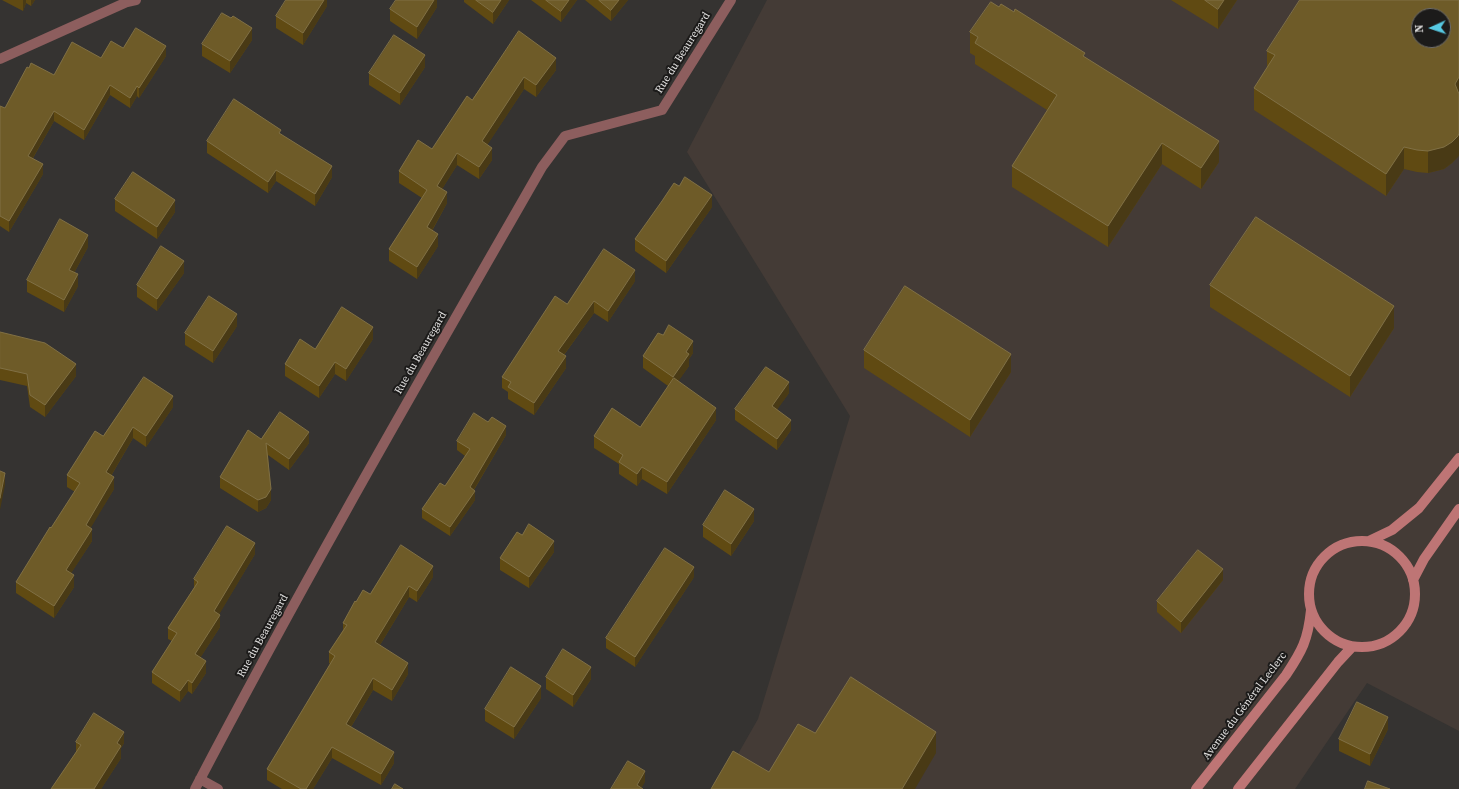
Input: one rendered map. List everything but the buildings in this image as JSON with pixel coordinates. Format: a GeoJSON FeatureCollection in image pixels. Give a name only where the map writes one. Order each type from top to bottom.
{"type":"FeatureCollection","features":[{"type":"Feature","properties":{"kind":"main road","name":"Avenue du Général Leclerc"},"geometry":{"type":"LineString","coordinates":[[1369,542],[1392,530],[1419,508],[1459,458]]}},
{"type":"Feature","properties":{"kind":"main road","name":"Avenue du Général Leclerc"},"geometry":{"type":"LineString","coordinates":[[1413,580],[1424,559],[1459,509]]}},
{"type":"Feature","properties":{"kind":"main road","name":"Avenue du Général Leclerc"},"geometry":{"type":"LineString","coordinates":[[1196,789],[1286,675],[1307,639],[1311,610],[1309,591],[1314,570],[1320,561],[1337,547],[1358,541],[1369,542],[1392,550],[1409,569],[1413,580],[1415,591],[1412,612],[1402,629],[1394,637],[1375,646],[1364,648],[1352,647],[1339,642],[1320,627],[1311,610]]}},
{"type":"Feature","properties":{"kind":"main road"},"geometry":{"type":"LineString","coordinates":[[1238,789],[1338,662],[1352,647]]}},
{"type":"Feature","properties":{"kind":"street"},"geometry":{"type":"LineString","coordinates":[[0,59],[127,2],[136,0]]}},
{"type":"Feature","properties":{"kind":"street","name":"Rue du Beauregard"},"geometry":{"type":"LineString","coordinates":[[195,789],[242,698],[390,431],[542,167],[565,136],[662,110],[731,0]]}},
{"type":"Feature","properties":{"kind":"street"},"geometry":{"type":"LineString","coordinates":[[200,779],[218,789]]}},
{"type":"Feature","properties":{"kind":"shaded area"},"geometry":{"type":"Polygon","coordinates":[[[767,0],[1459,0],[1459,731],[1367,683],[1295,789],[718,789],[758,719],[850,416],[687,152],[767,0]]]}}]}
